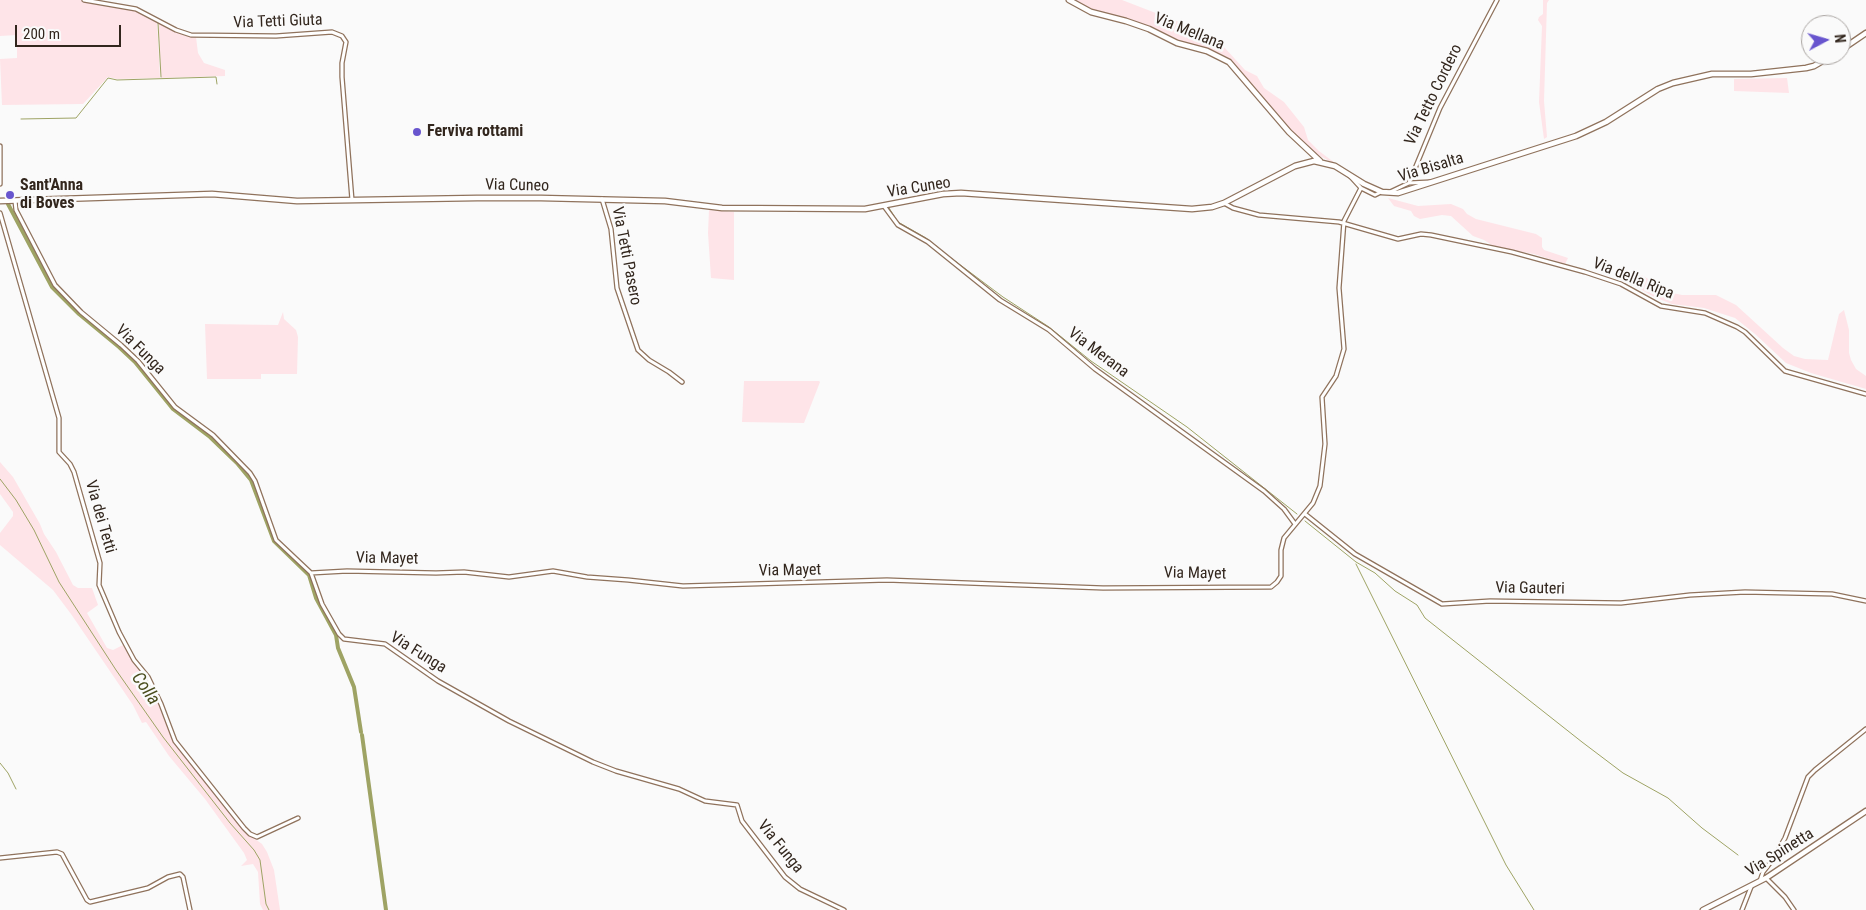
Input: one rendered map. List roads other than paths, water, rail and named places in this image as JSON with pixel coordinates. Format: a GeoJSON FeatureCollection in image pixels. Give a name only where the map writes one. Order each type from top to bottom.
{"type":"FeatureCollection","features":[{"type":"Feature","properties":{"kind":"street","name":"Via Tetti Giuta"},"geometry":{"type":"LineString","coordinates":[[84,0],[136,9],[176,30],[191,35],[276,36],[332,32],[342,36],[346,42],[342,63],[342,84],[352,200]]}},
{"type":"Feature","properties":{"kind":"street","name":"Via Mellana"},"geometry":{"type":"LineString","coordinates":[[1069,0],[1091,12],[1149,29],[1176,44],[1207,50],[1229,62],[1289,132],[1321,162]]}},
{"type":"Feature","properties":{"kind":"street","name":"Via Tetto Cordero"},"geometry":{"type":"LineString","coordinates":[[1409,183],[1440,108],[1497,0]]}},
{"type":"Feature","properties":{"kind":"street"},"geometry":{"type":"LineString","coordinates":[[1851,43],[1866,33]]}},
{"type":"Feature","properties":{"kind":"street","name":"Via Bisalta"},"geometry":{"type":"LineString","coordinates":[[1321,162],[1335,166],[1382,192],[1404,191],[1589,130],[1673,83],[1712,74],[1752,74],[1806,68],[1816,65]]}},
{"type":"Feature","properties":{"kind":"street"},"geometry":{"type":"LineString","coordinates":[[0,146],[0,184]]}},
{"type":"Feature","properties":{"kind":"street"},"geometry":{"type":"LineString","coordinates":[[1224,203],[1295,166],[1308,162],[1321,162]]}},
{"type":"Feature","properties":{"kind":"street"},"geometry":{"type":"LineString","coordinates":[[1348,174],[1361,188],[1375,195],[1382,192]]}},
{"type":"Feature","properties":{"kind":"street"},"geometry":{"type":"LineString","coordinates":[[1390,193],[1409,183],[1431,182]]}},
{"type":"Feature","properties":{"kind":"street"},"geometry":{"type":"LineString","coordinates":[[1295,524],[1305,514],[1316,497],[1322,476],[1325,444],[1322,397],[1338,371],[1344,349],[1340,315],[1340,288],[1344,224],[1361,188]]}},
{"type":"Feature","properties":{"kind":"street","name":"Via Cuneo"},"geometry":{"type":"LineString","coordinates":[[0,201],[212,194],[297,201],[469,198],[666,201],[731,208],[865,209],[952,194],[1192,209],[1224,203]]}},
{"type":"Feature","properties":{"kind":"street","name":"Via Tetti Pasero"},"geometry":{"type":"LineString","coordinates":[[602,200],[611,229],[617,288],[638,350],[649,360],[682,382]]}},
{"type":"Feature","properties":{"kind":"street","name":"Via Funga"},"geometry":{"type":"LineString","coordinates":[[15,201],[16,210],[55,285],[81,312],[127,350],[175,407],[212,435],[239,461],[254,479],[276,540],[311,573],[322,604],[338,634],[344,639],[385,644],[438,681],[509,721],[594,762],[616,771],[679,789],[705,801],[737,805],[742,820],[785,877],[800,889],[844,910]]}},
{"type":"Feature","properties":{"kind":"street","name":"Via della Ripa"},"geometry":{"type":"LineString","coordinates":[[1224,203],[1232,208],[1259,215],[1340,222],[1398,238],[1421,234],[1431,235],[1512,252],[1594,275],[1621,284],[1661,306],[1705,313],[1737,327],[1745,332],[1785,372],[1866,394]]}},
{"type":"Feature","properties":{"kind":"street","name":"Via Merana"},"geometry":{"type":"LineString","coordinates":[[884,206],[898,225],[928,242],[948,260],[1007,305],[1049,330],[1095,370],[1264,490],[1284,509],[1295,524]]}},
{"type":"Feature","properties":{"kind":"street","name":"Via dei Tetti"},"geometry":{"type":"LineString","coordinates":[[0,213],[59,418],[59,452],[70,464],[74,472],[100,563],[99,585],[119,632],[134,660],[148,677],[175,741],[250,834],[257,837],[298,818]]}},
{"type":"Feature","properties":{"kind":"street","name":"Via Gauteri"},"geometry":{"type":"LineString","coordinates":[[1305,514],[1355,554],[1442,604],[1490,601],[1621,603],[1690,595],[1745,592],[1832,594],[1866,600]]}},
{"type":"Feature","properties":{"kind":"street","name":"Via Mayet"},"geometry":{"type":"LineString","coordinates":[[311,573],[347,571],[464,572],[509,576],[553,571],[587,577],[683,586],[887,580],[1103,588],[1271,587],[1281,576],[1281,550],[1284,538],[1295,524]]}},
{"type":"Feature","properties":{"kind":"street"},"geometry":{"type":"LineString","coordinates":[[1760,882],[1762,872],[1773,859],[1785,838],[1808,777],[1814,770],[1866,729]]}},
{"type":"Feature","properties":{"kind":"street","name":"Via Spinetta"},"geometry":{"type":"LineString","coordinates":[[1703,910],[1760,882],[1866,811]]}},
{"type":"Feature","properties":{"kind":"street"},"geometry":{"type":"LineString","coordinates":[[0,858],[57,852],[62,854],[87,900],[90,902],[148,888],[180,874],[183,877],[190,910]]}},
{"type":"Feature","properties":{"kind":"street"},"geometry":{"type":"LineString","coordinates":[[1766,878],[1785,897],[1794,910]]}},
{"type":"Feature","properties":{"kind":"street"},"geometry":{"type":"LineString","coordinates":[[1742,910],[1751,886]]}},
{"type":"Feature","properties":{"kind":"waterway"},"geometry":{"type":"LineString","coordinates":[[158,23],[161,77]]}},
{"type":"Feature","properties":{"kind":"waterway"},"geometry":{"type":"LineString","coordinates":[[21,119],[76,118],[108,78],[117,80],[216,77],[217,84]]}},
{"type":"Feature","properties":{"kind":"waterway"},"geometry":{"type":"LineString","coordinates":[[8,204],[52,287],[79,314],[135,362],[173,409],[210,437],[237,463],[251,480],[274,541],[309,575],[316,598],[336,635],[338,648],[354,687],[361,732]]}},
{"type":"Feature","properties":{"kind":"waterway"},"geometry":{"type":"LineString","coordinates":[[889,208],[898,222],[926,238],[940,249]]}},
{"type":"Feature","properties":{"kind":"waterway"},"geometry":{"type":"LineString","coordinates":[[951,258],[1003,297],[1049,327],[1091,361],[1187,427],[1297,514]]}},
{"type":"Feature","properties":{"kind":"waterway","name":"Colla"},"geometry":{"type":"LineString","coordinates":[[0,479],[16,500],[34,530],[59,582],[116,670],[163,737],[230,823],[254,850],[260,860],[266,904],[269,910]]}},
{"type":"Feature","properties":{"kind":"waterway"},"geometry":{"type":"LineString","coordinates":[[1305,521],[1356,562],[1375,573],[1395,591],[1417,605],[1425,618],[1582,742],[1623,773],[1668,798],[1702,828],[1738,855]]}},
{"type":"Feature","properties":{"kind":"waterway"},"geometry":{"type":"LineString","coordinates":[[1356,564],[1506,865],[1534,910]]}},
{"type":"Feature","properties":{"kind":"waterway"},"geometry":{"type":"LineString","coordinates":[[362,735],[386,910]]}},
{"type":"Feature","properties":{"kind":"waterway"},"geometry":{"type":"LineString","coordinates":[[0,763],[8,773],[16,789]]}},
{"type":"Feature","properties":{"kind":"place","name":"Ferviva rottami"},"geometry":{"type":"Point","coordinates":[417,132]}},
{"type":"Feature","properties":{"kind":"place","name":"Sant'Anna di Boves"},"geometry":{"type":"Point","coordinates":[10,195]}}]}
